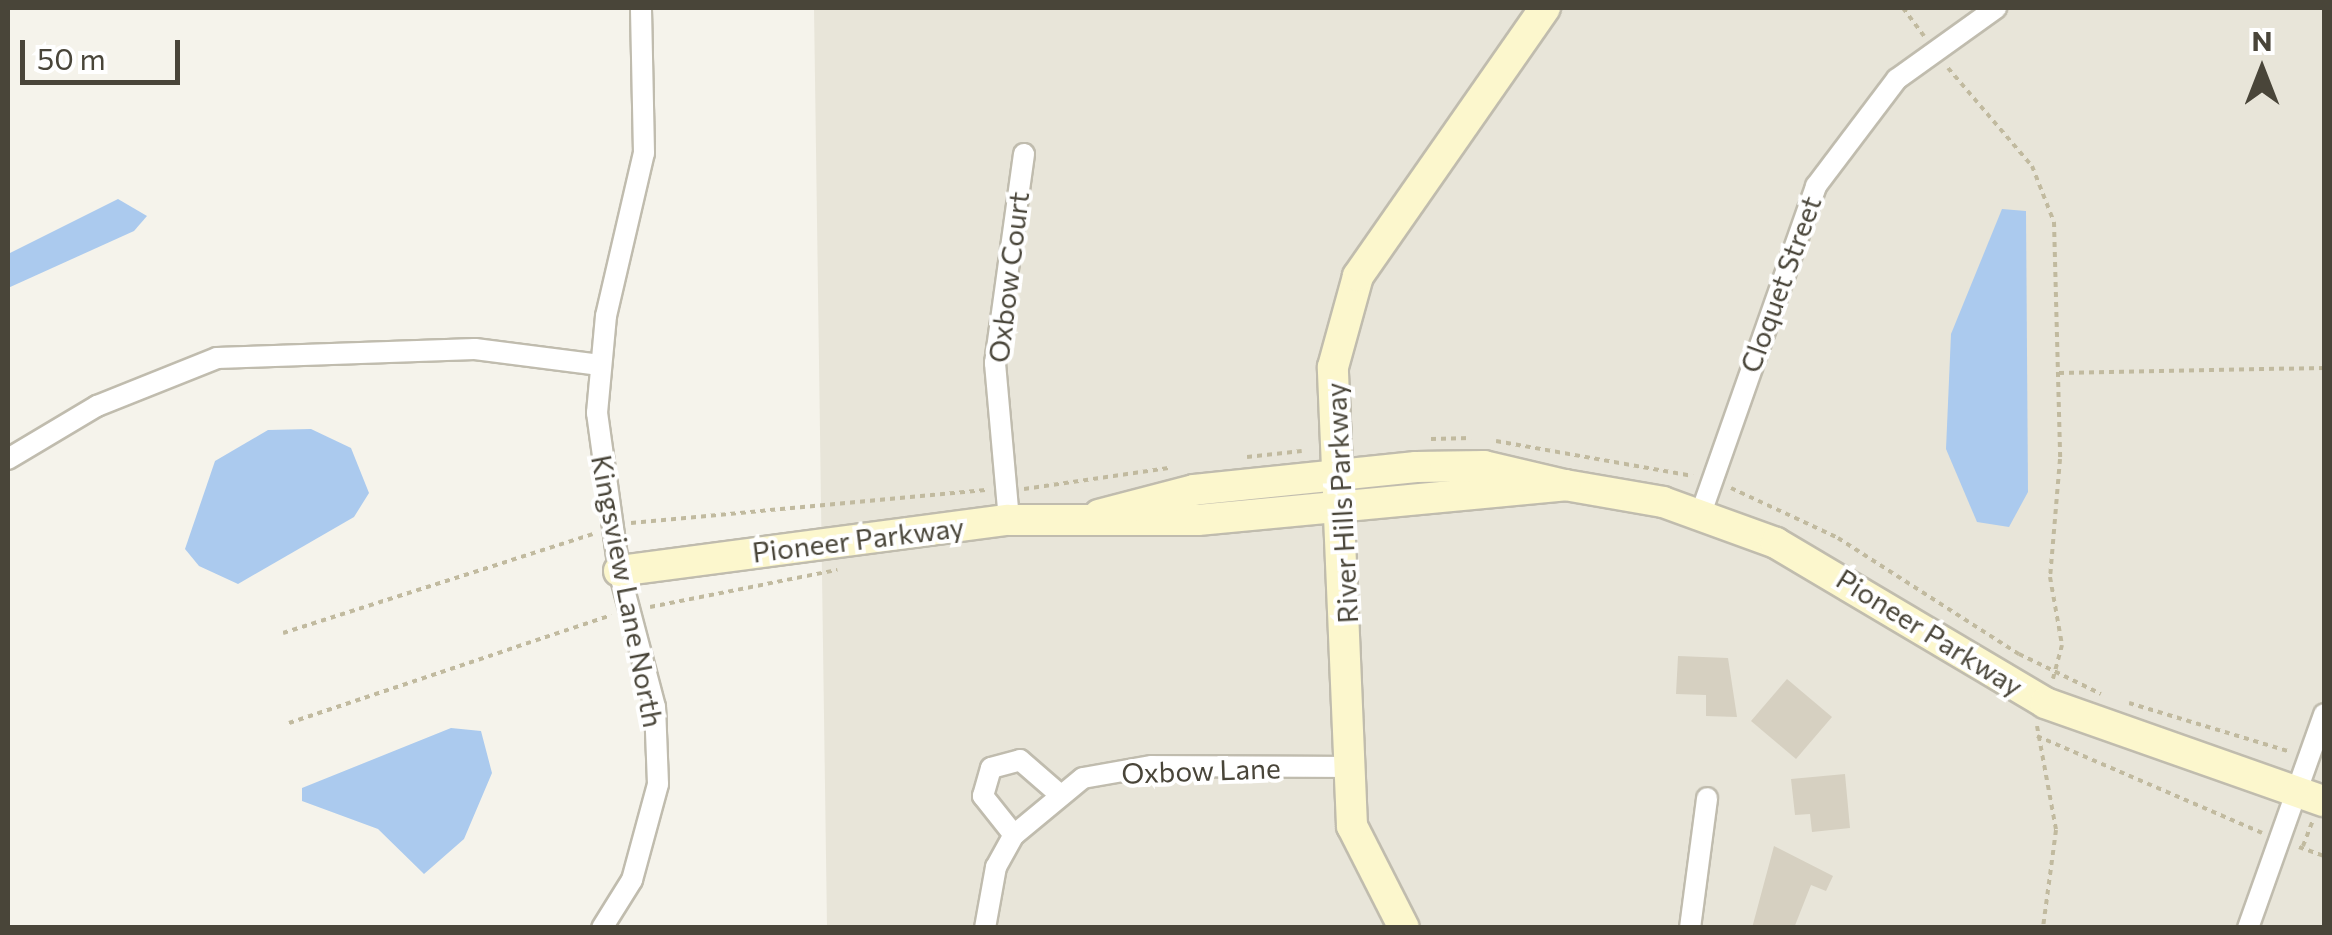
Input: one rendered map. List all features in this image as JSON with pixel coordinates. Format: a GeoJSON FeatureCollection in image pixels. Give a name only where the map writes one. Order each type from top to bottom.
{"type":"FeatureCollection","features":[{"type":"Feature","properties":{"kind":"street","name":"Kingsview Lane North"},"geometry":{"type":"LineString","coordinates":[[602,928],[632,880],[658,784],[655,707],[618,571],[597,413],[600,365],[644,154],[641,8]]}},
{"type":"Feature","properties":{"kind":"street","name":"River Hills Parkway"},"geometry":{"type":"LineString","coordinates":[[1404,928],[1362,858],[1348,767],[1334,366],[1358,276],[1545,8]]}},
{"type":"Feature","properties":{"kind":"street","name":"Cloquet Street"},"geometry":{"type":"LineString","coordinates":[[1701,513],[1816,186],[1896,78],[1996,8]]}},
{"type":"Feature","properties":{"kind":"street","name":"Oxbow Court"},"geometry":{"type":"LineString","coordinates":[[1010,520],[995,363],[1024,154]]}},
{"type":"Feature","properties":{"kind":"street"},"geometry":{"type":"LineString","coordinates":[[8,459],[97,406],[218,358],[475,348],[600,365]]}},
{"type":"Feature","properties":{"kind":"street","name":"Pioneer Parkway"},"geometry":{"type":"LineString","coordinates":[[1099,516],[1194,490],[1336,474],[1484,466],[1701,513],[1821,564],[2045,703],[2292,796],[2324,801]]}},
{"type":"Feature","properties":{"kind":"street","name":"Pioneer Parkway"},"geometry":{"type":"LineString","coordinates":[[618,571],[1010,520],[1099,516],[1198,520],[1564,485]]}},
{"type":"Feature","properties":{"kind":"street"},"geometry":{"type":"LineString","coordinates":[[2248,928],[2292,796],[2298,754],[2324,714]]}},
{"type":"Feature","properties":{"kind":"street"},"geometry":{"type":"LineString","coordinates":[[1014,835],[982,796],[991,768],[1020,760],[1058,793]]}},
{"type":"Feature","properties":{"kind":"street","name":"Oxbow Lane"},"geometry":{"type":"LineString","coordinates":[[985,928],[996,867],[1014,835],[1058,793],[1083,778],[1152,766],[1348,767]]}},
{"type":"Feature","properties":{"kind":"street","name":"Pioneer Parkway"},"geometry":{"type":"LineString","coordinates":[[2292,796],[2324,820]]}},
{"type":"Feature","properties":{"kind":"street"},"geometry":{"type":"LineString","coordinates":[[1690,928],[1707,798]]}},
{"type":"Feature","properties":{"kind":"path"},"geometry":{"type":"LineString","coordinates":[[1902,8],[1922,32]]}},
{"type":"Feature","properties":{"kind":"path"},"geometry":{"type":"LineString","coordinates":[[1942,60],[2032,166],[2049,201],[2059,372],[2055,671],[2050,688]]}},
{"type":"Feature","properties":{"kind":"path"},"geometry":{"type":"LineString","coordinates":[[2059,372],[2324,368]]}},
{"type":"Feature","properties":{"kind":"path"},"geometry":{"type":"LineString","coordinates":[[288,723],[631,611],[839,570]]}},
{"type":"Feature","properties":{"kind":"path"},"geometry":{"type":"LineString","coordinates":[[2055,671],[2107,696]]}},
{"type":"Feature","properties":{"kind":"path"},"geometry":{"type":"LineString","coordinates":[[2125,702],[2298,754]]}},
{"type":"Feature","properties":{"kind":"path"},"geometry":{"type":"LineString","coordinates":[[2037,722],[2056,830],[2043,928]]}},
{"type":"Feature","properties":{"kind":"path"},"geometry":{"type":"LineString","coordinates":[[2037,736],[2256,831]]}},
{"type":"Feature","properties":{"kind":"path"},"geometry":{"type":"LineString","coordinates":[[2296,846],[2324,856]]}},
{"type":"Feature","properties":{"kind":"shaded area"},"geometry":{"type":"Polygon","coordinates":[[[814,8],[2324,8],[2324,927],[827,927],[814,8]]]}},
{"type":"Feature","properties":{"kind":"water"},"geometry":{"type":"Polygon","coordinates":[[[118,199],[147,216],[134,231],[8,288],[8,254],[118,199]]]}},
{"type":"Feature","properties":{"kind":"water"},"geometry":{"type":"Polygon","coordinates":[[[2002,209],[2026,211],[2028,492],[2009,527],[1977,522],[1946,449],[1951,334],[2002,209]]]}},
{"type":"Feature","properties":{"kind":"water"},"geometry":{"type":"Polygon","coordinates":[[[311,429],[351,448],[369,493],[354,517],[238,584],[199,566],[185,549],[215,461],[268,430],[311,429]]]}},
{"type":"Feature","properties":{"kind":"water"},"geometry":{"type":"Polygon","coordinates":[[[451,728],[481,731],[492,773],[464,839],[424,874],[378,829],[302,801],[302,788],[451,728]]]}},
{"type":"Feature","properties":{"kind":"building"},"geometry":{"type":"Polygon","coordinates":[[[1678,656],[1728,658],[1737,717],[1706,716],[1706,695],[1676,694],[1678,656]]]}},
{"type":"Feature","properties":{"kind":"building"},"geometry":{"type":"Polygon","coordinates":[[[1787,679],[1832,717],[1796,759],[1751,721],[1787,679]]]}},
{"type":"Feature","properties":{"kind":"building"},"geometry":{"type":"Polygon","coordinates":[[[1845,774],[1850,828],[1812,832],[1810,814],[1795,815],[1791,779],[1845,774]]]}},
{"type":"Feature","properties":{"kind":"building"},"geometry":{"type":"Polygon","coordinates":[[[1774,846],[1833,876],[1826,891],[1811,885],[1794,928],[1752,928],[1774,846]]]}}]}
